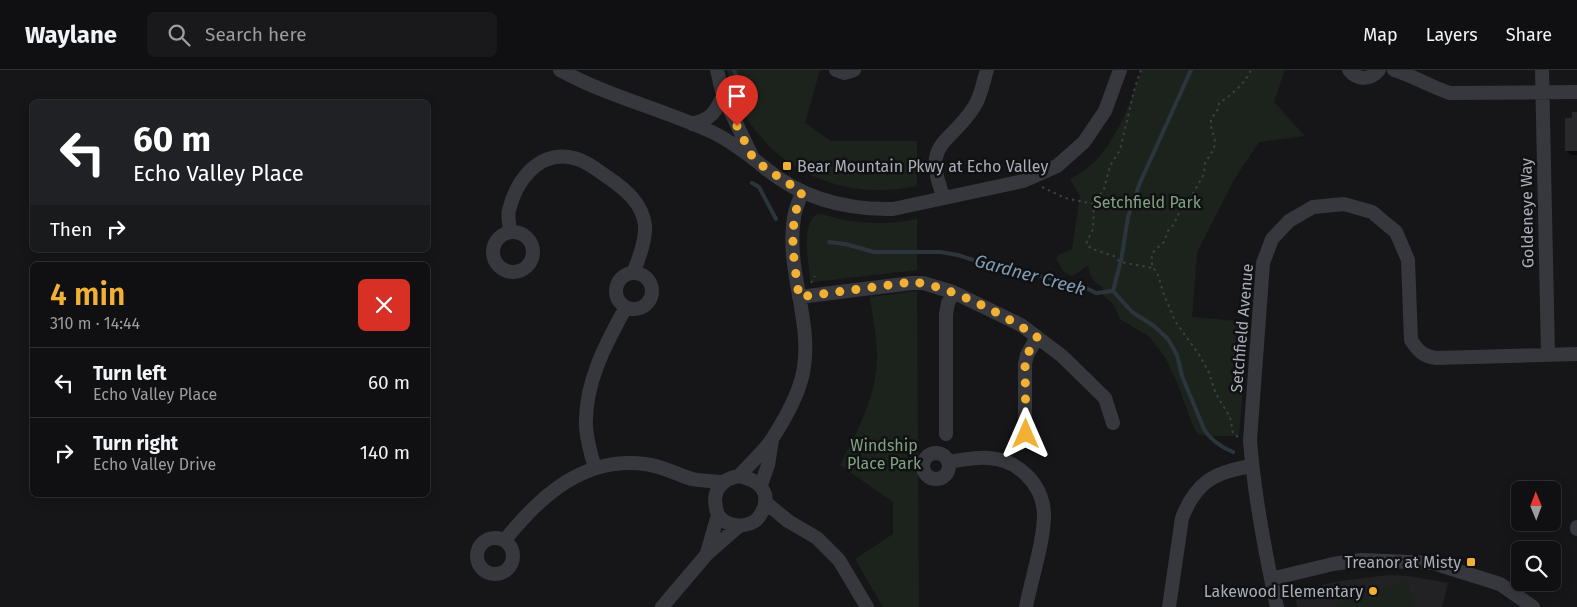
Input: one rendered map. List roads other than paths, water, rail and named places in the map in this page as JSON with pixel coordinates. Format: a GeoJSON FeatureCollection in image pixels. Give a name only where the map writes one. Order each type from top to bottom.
{"type":"FeatureCollection","features":[{"type":"Feature","properties":{"kind":"street"},"geometry":{"type":"LineString","coordinates":[[560,70],[578,80],[714,133],[752,156],[765,168],[802,192],[840,205],[873,210],[893,209],[1030,178],[1057,166],[1084,142],[1105,111],[1120,70]]}},
{"type":"Feature","properties":{"kind":"street"},"geometry":{"type":"LineString","coordinates":[[717,70],[722,96],[752,156]]}},
{"type":"Feature","properties":{"kind":"street"},"geometry":{"type":"LineString","coordinates":[[836,70],[844,73],[854,70]]}},
{"type":"Feature","properties":{"kind":"street"},"geometry":{"type":"LineString","coordinates":[[944,198],[936,174],[936,157],[943,142],[975,105],[987,70]]}},
{"type":"Feature","properties":{"kind":"street"},"geometry":{"type":"LineString","coordinates":[[1349,70],[1358,78],[1372,76],[1379,70]]}},
{"type":"Feature","properties":{"kind":"street"},"geometry":{"type":"LineString","coordinates":[[1394,70],[1409,75],[1438,90],[1450,93],[1577,92]]}},
{"type":"Feature","properties":{"kind":"street","name":"Goldeneye Way"},"geometry":{"type":"LineString","coordinates":[[1542,70],[1548,354]]}},
{"type":"Feature","properties":{"kind":"street"},"geometry":{"type":"LineString","coordinates":[[692,124],[705,120],[712,115],[722,96]]}},
{"type":"Feature","properties":{"kind":"street"},"geometry":{"type":"LineString","coordinates":[[510,232],[508,212],[519,183],[525,174],[542,161],[555,157],[579,160],[591,166],[630,194],[641,212],[645,234],[633,273]]}},
{"type":"Feature","properties":{"kind":"street"},"geometry":{"type":"LineString","coordinates":[[739,476],[772,440],[798,391],[802,376],[805,354],[804,337],[793,232],[796,208],[802,192]]}},
{"type":"Feature","properties":{"kind":"street","name":"Setchfield Avenue"},"geometry":{"type":"LineString","coordinates":[[1277,607],[1252,466],[1250,440],[1263,263],[1272,239],[1288,221],[1312,207],[1344,204],[1372,212],[1396,232],[1408,260],[1411,340],[1416,350],[1425,356],[1436,358],[1577,354]]}},
{"type":"Feature","properties":{"kind":"street"},"geometry":{"type":"LineString","coordinates":[[633,273],[640,274],[646,278],[652,291],[650,298],[640,307],[626,307],[620,302],[616,290],[617,284],[626,274],[633,273]]}},
{"type":"Feature","properties":{"kind":"street"},"geometry":{"type":"LineString","coordinates":[[799,297],[912,282],[923,283],[953,292],[1021,325],[1062,356],[1106,398],[1113,423]]}},
{"type":"Feature","properties":{"kind":"street"},"geometry":{"type":"LineString","coordinates":[[946,434],[946,314],[953,292]]}},
{"type":"Feature","properties":{"kind":"street"},"geometry":{"type":"LineString","coordinates":[[595,468],[586,427],[586,408],[590,387],[596,369],[626,307]]}},
{"type":"Feature","properties":{"kind":"street"},"geometry":{"type":"LineString","coordinates":[[1026,434],[1025,364],[1027,355],[1037,337]]}},
{"type":"Feature","properties":{"kind":"street"},"geometry":{"type":"LineString","coordinates":[[761,486],[768,464],[772,440]]}},
{"type":"Feature","properties":{"kind":"street"},"geometry":{"type":"LineString","coordinates":[[949,462],[988,458],[1005,461],[1029,477],[1038,489],[1042,502],[1043,524],[1026,607]]}},
{"type":"Feature","properties":{"kind":"street"},"geometry":{"type":"LineString","coordinates":[[505,540],[518,523],[557,487],[595,468],[622,463],[644,464],[666,468],[693,479],[722,482]]}},
{"type":"Feature","properties":{"kind":"street"},"geometry":{"type":"LineString","coordinates":[[1169,607],[1182,518],[1187,505],[1206,482],[1232,469],[1252,466]]}},
{"type":"Feature","properties":{"kind":"street"},"geometry":{"type":"LineString","coordinates":[[707,554],[718,515],[714,500],[716,490],[722,482],[730,477],[739,476],[751,478],[761,486],[765,502],[757,519],[749,524],[739,526],[727,522],[718,515]]}},
{"type":"Feature","properties":{"kind":"street"},"geometry":{"type":"LineString","coordinates":[[693,479],[714,500]]}},
{"type":"Feature","properties":{"kind":"street"},"geometry":{"type":"LineString","coordinates":[[765,502],[788,521],[817,538],[839,560],[867,607]]}},
{"type":"Feature","properties":{"kind":"street"},"geometry":{"type":"LineString","coordinates":[[757,519],[788,521]]}},
{"type":"Feature","properties":{"kind":"street"},"geometry":{"type":"LineString","coordinates":[[662,607],[707,554],[739,526]]}},
{"type":"Feature","properties":{"kind":"street"},"geometry":{"type":"LineString","coordinates":[[1271,579],[1333,564],[1361,560],[1433,562],[1500,584],[1533,607]]}},
{"type":"Feature","properties":{"kind":"waterway","name":"Gardner Creek"},"geometry":{"type":"LineString","coordinates":[[734,70],[743,92]]}},
{"type":"Feature","properties":{"kind":"waterway"},"geometry":{"type":"LineString","coordinates":[[1121,261],[1128,217],[1139,185],[1191,70]]}},
{"type":"Feature","properties":{"kind":"waterway","name":"Gardner Creek"},"geometry":{"type":"LineString","coordinates":[[752,183],[759,187],[776,219]]}},
{"type":"Feature","properties":{"kind":"waterway","name":"Gardner Creek"},"geometry":{"type":"LineString","coordinates":[[829,242],[845,244],[874,252],[940,252],[958,255],[1003,270],[1036,275],[1082,286],[1096,293],[1113,291],[1132,312],[1154,326],[1168,339],[1177,355],[1182,376],[1204,429],[1217,443],[1233,452]]}},
{"type":"Feature","properties":{"kind":"waterway"},"geometry":{"type":"LineString","coordinates":[[1113,291],[1120,264]]}},
{"type":"Feature","properties":{"kind":"place","name":"Bear Mountain Pkwy at Echo Valley"},"geometry":{"type":"Point","coordinates":[787,166]}},
{"type":"Feature","properties":{"kind":"place","name":"Treanor at Misty"},"geometry":{"type":"Point","coordinates":[1471,562]}},
{"type":"Feature","properties":{"kind":"place","name":"Lakewood Elementary"},"geometry":{"type":"Point","coordinates":[1373,591]}},
{"type":"Feature","properties":{"kind":"park label","name":"Setchfield Park"},"geometry":{"type":"Point","coordinates":[1147,202]}},
{"type":"Feature","properties":{"kind":"park label","name":"Windship Place Park"},"geometry":{"type":"Point","coordinates":[884,454]}}]}
